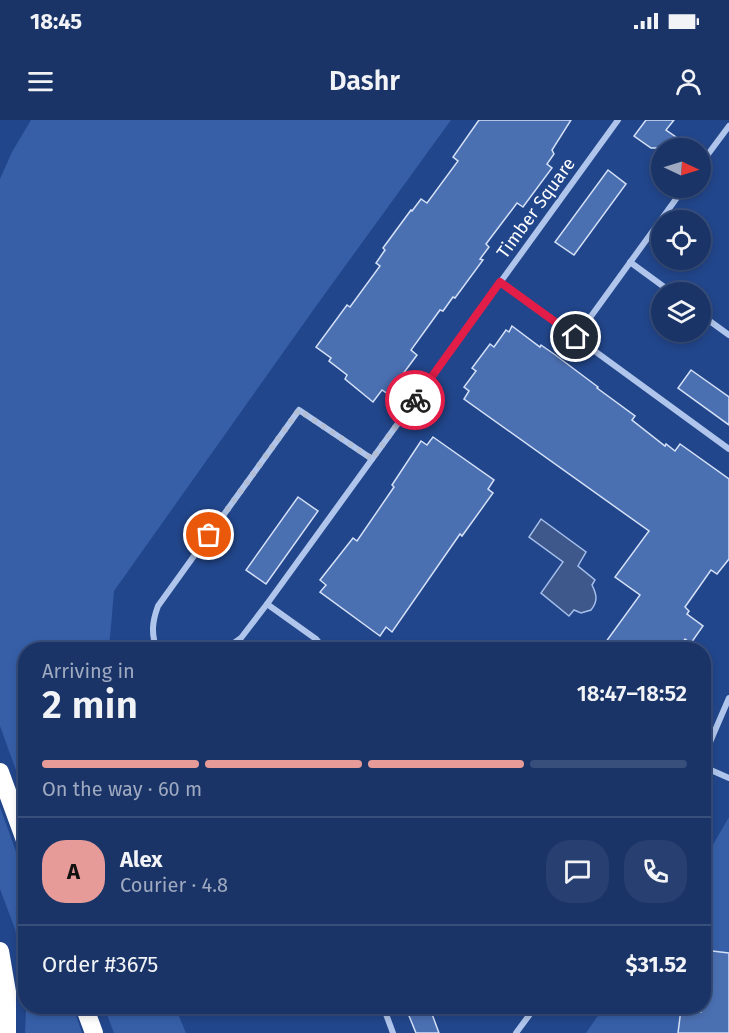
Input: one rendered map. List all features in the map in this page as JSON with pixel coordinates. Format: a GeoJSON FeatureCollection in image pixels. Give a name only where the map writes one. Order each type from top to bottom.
{"type":"FeatureCollection","features":[{"type":"Feature","properties":{"kind":"highway"},"geometry":{"type":"LineString","coordinates":[[0,772],[18,821]]}},
{"type":"Feature","properties":{"kind":"highway"},"geometry":{"type":"LineString","coordinates":[[0,951],[8,992],[7,1033]]}},
{"type":"Feature","properties":{"kind":"highway"},"geometry":{"type":"LineString","coordinates":[[87,1014],[94,1033]]}},
{"type":"Feature","properties":{"kind":"street","name":"Timber Square"},"geometry":{"type":"LineString","coordinates":[[235,642],[267,604],[618,120]]}},
{"type":"Feature","properties":{"kind":"street"},"geometry":{"type":"LineString","coordinates":[[711,150],[729,126]]}},
{"type":"Feature","properties":{"kind":"street"},"geometry":{"type":"LineString","coordinates":[[576,337],[677,198]]}},
{"type":"Feature","properties":{"kind":"street"},"geometry":{"type":"LineString","coordinates":[[630,262],[657,282]]}},
{"type":"Feature","properties":{"kind":"street"},"geometry":{"type":"LineString","coordinates":[[500,282],[729,449]]}},
{"type":"Feature","properties":{"kind":"street"},"geometry":{"type":"LineString","coordinates":[[711,322],[729,335]]}},
{"type":"Feature","properties":{"kind":"street"},"geometry":{"type":"LineString","coordinates":[[154,642],[152,622],[158,606],[299,410],[372,459]]}},
{"type":"Feature","properties":{"kind":"street"},"geometry":{"type":"LineString","coordinates":[[267,604],[318,642]]}},
{"type":"Feature","properties":{"kind":"street"},"geometry":{"type":"LineString","coordinates":[[711,740],[729,698]]}},
{"type":"Feature","properties":{"kind":"street"},"geometry":{"type":"LineString","coordinates":[[711,770],[729,778]]}},
{"type":"Feature","properties":{"kind":"street"},"geometry":{"type":"LineString","coordinates":[[386,1014],[393,1033]]}},
{"type":"Feature","properties":{"kind":"street"},"geometry":{"type":"LineString","coordinates":[[516,1033],[530,1014]]}},
{"type":"Feature","properties":{"kind":"shaded area"},"geometry":{"type":"Polygon","coordinates":[[[31,120],[451,120],[114,591],[110,642],[18,642],[18,776],[0,726],[0,179],[12,152],[31,120]]]}},
{"type":"Feature","properties":{"kind":"shaded area"},"geometry":{"type":"Polygon","coordinates":[[[541,519],[586,552],[578,566],[595,580],[592,585],[596,601],[591,610],[581,613],[574,610],[569,616],[541,593],[563,562],[529,537],[541,519]]]}},
{"type":"Feature","properties":{"kind":"shaded area"},"geometry":{"type":"Polygon","coordinates":[[[0,807],[18,857],[18,943],[0,889],[0,807]]]}},
{"type":"Feature","properties":{"kind":"shaded area"},"geometry":{"type":"Polygon","coordinates":[[[729,817],[729,1033],[586,1033],[599,1014],[711,1014],[711,848],[729,817]]]}},
{"type":"Feature","properties":{"kind":"shaded area"},"geometry":{"type":"Polygon","coordinates":[[[26,1014],[75,1014],[82,1033],[25,1033],[26,1014]]]}},
{"type":"Feature","properties":{"kind":"shaded area"},"geometry":{"type":"Polygon","coordinates":[[[107,1014],[178,1014],[186,1033],[114,1033],[107,1014]]]}},
{"type":"Feature","properties":{"kind":"building"},"geometry":{"type":"Polygon","coordinates":[[[479,120],[571,120],[552,150],[554,154],[547,164],[552,168],[523,207],[517,203],[486,244],[489,247],[480,259],[483,260],[455,298],[453,297],[443,311],[440,310],[411,350],[417,355],[388,394],[382,390],[373,402],[345,379],[347,375],[329,361],[331,358],[316,347],[347,305],[350,307],[380,266],[376,263],[385,250],[383,248],[411,210],[421,199],[427,203],[458,161],[453,157],[479,120]]]}},
{"type":"Feature","properties":{"kind":"building"},"geometry":{"type":"Polygon","coordinates":[[[646,120],[674,120],[666,130],[678,138],[651,138],[651,148],[634,136],[646,120]]]}},
{"type":"Feature","properties":{"kind":"building"},"geometry":{"type":"Polygon","coordinates":[[[608,170],[626,184],[574,255],[555,242],[608,170]]]}},
{"type":"Feature","properties":{"kind":"building"},"geometry":{"type":"Polygon","coordinates":[[[512,326],[540,347],[541,345],[554,354],[635,416],[632,420],[665,446],[666,444],[675,451],[680,444],[729,479],[729,559],[717,574],[711,570],[685,607],[689,611],[687,614],[703,626],[692,642],[685,639],[683,642],[606,642],[640,595],[615,577],[649,531],[464,399],[469,391],[464,387],[476,371],[472,368],[490,344],[494,347],[506,330],[509,332],[512,326]]]}},
{"type":"Feature","properties":{"kind":"building"},"geometry":{"type":"Polygon","coordinates":[[[691,370],[729,397],[729,425],[678,388],[691,370]]]}},
{"type":"Feature","properties":{"kind":"building"},"geometry":{"type":"Polygon","coordinates":[[[433,437],[494,480],[488,489],[493,493],[462,536],[460,534],[392,632],[386,627],[380,636],[320,592],[326,585],[320,580],[353,538],[357,541],[394,487],[392,485],[421,441],[427,445],[433,437]]]}},
{"type":"Feature","properties":{"kind":"building"},"geometry":{"type":"Polygon","coordinates":[[[298,497],[318,511],[266,584],[246,570],[298,497]]]}},
{"type":"Feature","properties":{"kind":"building"},"geometry":{"type":"Polygon","coordinates":[[[711,951],[729,953],[729,1033],[678,1033],[680,1014],[711,1014],[711,951]]]}},
{"type":"Feature","properties":{"kind":"building"},"geometry":{"type":"Polygon","coordinates":[[[408,1014],[432,1014],[439,1033],[416,1033],[408,1014]]]}},
{"type":"Feature","properties":{"kind":"way so far"},"geometry":{"type":"LineString","coordinates":[[209,535],[299,410],[372,459],[415,400]]}},
{"type":"Feature","properties":{"kind":"route"},"geometry":{"type":"LineString","coordinates":[[415,400],[500,282],[576,337]]}}]}
